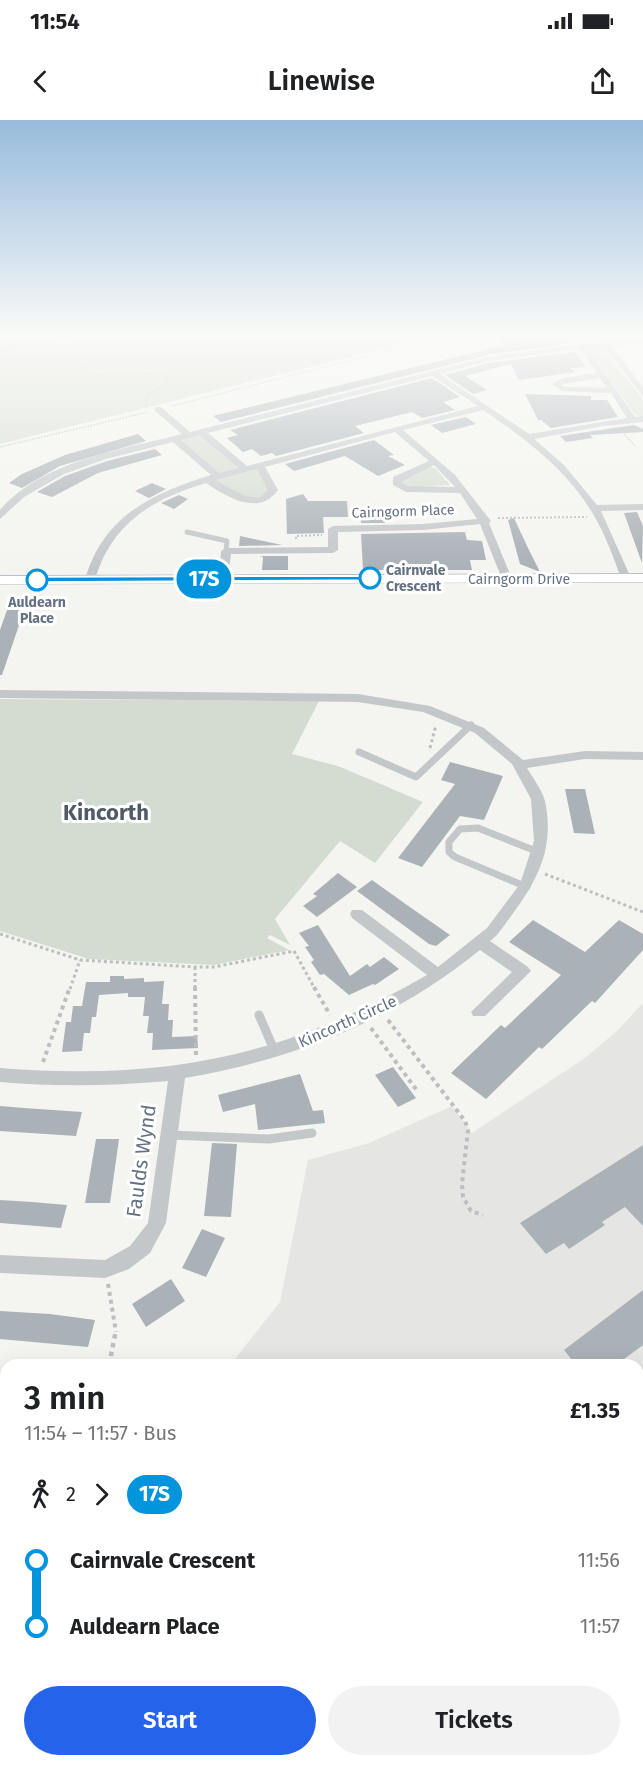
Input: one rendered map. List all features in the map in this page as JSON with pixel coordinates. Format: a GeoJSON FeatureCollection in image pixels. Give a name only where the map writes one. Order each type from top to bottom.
{"type":"FeatureCollection","features":[{"type":"Feature","properties":{"kind":"street"},"geometry":{"type":"LineString","coordinates":[[164,414],[188,435]]}},
{"type":"Feature","properties":{"kind":"street"},"geometry":{"type":"LineString","coordinates":[[1,514],[32,488],[66,470],[175,438],[272,414]]}},
{"type":"Feature","properties":{"kind":"street"},"geometry":{"type":"LineString","coordinates":[[90,580],[102,546],[123,521],[170,492],[259,465],[457,414]]}},
{"type":"Feature","properties":{"kind":"street"},"geometry":{"type":"LineString","coordinates":[[494,414],[528,437],[596,512],[626,578]]}},
{"type":"Feature","properties":{"kind":"street"},"geometry":{"type":"LineString","coordinates":[[528,437],[638,420]]}},
{"type":"Feature","properties":{"kind":"street"},"geometry":{"type":"LineString","coordinates":[[396,429],[436,461],[464,490],[485,520],[498,547],[507,579]]}},
{"type":"Feature","properties":{"kind":"street"},"geometry":{"type":"LineString","coordinates":[[201,432],[246,469]]}},
{"type":"Feature","properties":{"kind":"street"},"geometry":{"type":"LineString","coordinates":[[175,438],[213,478],[241,499],[266,497],[273,490],[259,465]]}},
{"type":"Feature","properties":{"kind":"street"},"geometry":{"type":"LineString","coordinates":[[436,461],[396,479],[396,483],[406,489],[464,490]]}},
{"type":"Feature","properties":{"kind":"street"},"geometry":{"type":"LineString","coordinates":[[596,512],[643,507]]}},
{"type":"Feature","properties":{"kind":"street","name":"Cairngorm Place"},"geometry":{"type":"LineString","coordinates":[[226,551],[333,550],[333,529],[423,527],[485,520]]}},
{"type":"Feature","properties":{"kind":"street"},"geometry":{"type":"LineString","coordinates":[[223,579],[226,551]]}},
{"type":"Feature","properties":{"kind":"street","name":"Cairngorm Drive"},"geometry":{"type":"LineString","coordinates":[[1,581],[643,578]]}},
{"type":"Feature","properties":{"kind":"street","name":"Kincorth Circle"},"geometry":{"type":"LineString","coordinates":[[0,694],[358,698],[408,703],[440,712],[471,725],[495,741],[520,765],[531,782],[538,799],[543,822],[541,853],[527,887],[480,942],[438,975],[363,1017],[275,1052],[177,1073],[73,1080],[0,1075]]}},
{"type":"Feature","properties":{"kind":"street"},"geometry":{"type":"LineString","coordinates":[[520,765],[585,755],[643,756]]}},
{"type":"Feature","properties":{"kind":"street"},"geometry":{"type":"LineString","coordinates":[[357,914],[438,975]]}},
{"type":"Feature","properties":{"kind":"street"},"geometry":{"type":"LineString","coordinates":[[479,1012],[523,971],[480,942]]}},
{"type":"Feature","properties":{"kind":"street","name":"Faulds Wynd"},"geometry":{"type":"LineString","coordinates":[[0,1264],[105,1269],[117,1266],[138,1253],[153,1233],[157,1223],[177,1073]]}},
{"type":"Feature","properties":{"kind":"lane"},"geometry":{"type":"LineString","coordinates":[[188,532],[227,541],[226,551]]}},
{"type":"Feature","properties":{"kind":"lane"},"geometry":{"type":"LineString","coordinates":[[359,752],[416,777],[471,725]]}},
{"type":"Feature","properties":{"kind":"lane"},"geometry":{"type":"LineString","coordinates":[[527,887],[455,857],[449,852],[449,842],[460,829],[478,828],[541,853]]}},
{"type":"Feature","properties":{"kind":"lane"},"geometry":{"type":"LineString","coordinates":[[259,1015],[275,1052]]}},
{"type":"Feature","properties":{"kind":"lane"},"geometry":{"type":"LineString","coordinates":[[168,1135],[269,1139],[312,1133]]}},
{"type":"Feature","properties":{"kind":"path"},"geometry":{"type":"LineString","coordinates":[[0,447],[138,414]]}},
{"type":"Feature","properties":{"kind":"path"},"geometry":{"type":"LineString","coordinates":[[485,520],[596,512]]}},
{"type":"Feature","properties":{"kind":"path"},"geometry":{"type":"LineString","coordinates":[[436,758],[428,756],[440,712]]}},
{"type":"Feature","properties":{"kind":"path"},"geometry":{"type":"LineString","coordinates":[[535,870],[643,912]]}},
{"type":"Feature","properties":{"kind":"path"},"geometry":{"type":"LineString","coordinates":[[0,934],[80,960],[195,967],[214,968],[294,951],[338,1028]]}},
{"type":"Feature","properties":{"kind":"path"},"geometry":{"type":"LineString","coordinates":[[38,1078],[80,960]]}},
{"type":"Feature","properties":{"kind":"path"},"geometry":{"type":"LineString","coordinates":[[195,967],[196,1069]]}},
{"type":"Feature","properties":{"kind":"path"},"geometry":{"type":"LineString","coordinates":[[380,1009],[465,1121],[468,1130],[463,1197],[471,1211],[483,1215]]}},
{"type":"Feature","properties":{"kind":"path"},"geometry":{"type":"LineString","coordinates":[[363,1017],[418,1092]]}},
{"type":"Feature","properties":{"kind":"path"},"geometry":{"type":"LineString","coordinates":[[105,1269],[116,1331],[110,1359]]}},
{"type":"Feature","properties":{"kind":"shaded area"},"geometry":{"type":"Polygon","coordinates":[[[0,414],[121,414],[0,444],[0,414]]]}},
{"type":"Feature","properties":{"kind":"shaded area"},"geometry":{"type":"Polygon","coordinates":[[[201,432],[246,469],[259,465],[271,495],[253,500],[208,480],[217,477],[175,439],[201,432]]]}},
{"type":"Feature","properties":{"kind":"shaded area"},"geometry":{"type":"Polygon","coordinates":[[[430,467],[435,468],[450,485],[414,487],[401,483],[406,476],[430,467]]]}},
{"type":"Feature","properties":{"kind":"shaded area"},"geometry":{"type":"Polygon","coordinates":[[[0,699],[319,701],[292,754],[338,766],[423,802],[375,863],[340,841],[275,919],[290,945],[270,935],[267,938],[289,950],[214,965],[89,959],[0,931],[0,699]]]}},
{"type":"Feature","properties":{"kind":"shaded area"},"geometry":{"type":"Polygon","coordinates":[[[643,1003],[643,1359],[235,1359],[280,1302],[308,1160],[369,1143],[452,1106],[472,1133],[585,1058],[617,1031],[643,1003]]]}},
{"type":"Feature","properties":{"kind":"building"},"geometry":{"type":"Polygon","coordinates":[[[222,414],[253,414],[221,422],[213,416],[222,414]]]}},
{"type":"Feature","properties":{"kind":"building"},"geometry":{"type":"Polygon","coordinates":[[[293,414],[404,414],[355,426],[364,433],[276,456],[272,453],[261,456],[252,449],[243,452],[227,438],[238,435],[230,430],[293,414]]]}},
{"type":"Feature","properties":{"kind":"building"},"geometry":{"type":"Polygon","coordinates":[[[415,414],[439,414],[422,418],[415,414]]]}},
{"type":"Feature","properties":{"kind":"building"},"geometry":{"type":"Polygon","coordinates":[[[535,414],[616,414],[618,417],[551,428],[538,420],[535,414]]]}},
{"type":"Feature","properties":{"kind":"building"},"geometry":{"type":"Polygon","coordinates":[[[466,417],[476,424],[442,433],[431,425],[466,417]]]}},
{"type":"Feature","properties":{"kind":"building"},"geometry":{"type":"Polygon","coordinates":[[[634,425],[643,429],[643,432],[590,435],[593,438],[566,442],[560,436],[634,425]]]}},
{"type":"Feature","properties":{"kind":"building"},"geometry":{"type":"Polygon","coordinates":[[[138,434],[146,441],[60,466],[22,488],[9,483],[22,474],[65,455],[138,434]]]}},
{"type":"Feature","properties":{"kind":"building"},"geometry":{"type":"Polygon","coordinates":[[[374,440],[394,455],[388,456],[405,465],[378,476],[345,456],[294,471],[285,464],[374,440]]]}},
{"type":"Feature","properties":{"kind":"building"},"geometry":{"type":"Polygon","coordinates":[[[155,449],[162,455],[98,473],[52,497],[37,492],[65,476],[107,461],[155,449]]]}},
{"type":"Feature","properties":{"kind":"building"},"geometry":{"type":"Polygon","coordinates":[[[152,483],[166,489],[149,498],[135,491],[152,483]]]}},
{"type":"Feature","properties":{"kind":"building"},"geometry":{"type":"Polygon","coordinates":[[[303,494],[308,501],[347,501],[348,517],[323,517],[324,533],[287,534],[286,499],[303,494]]]}},
{"type":"Feature","properties":{"kind":"building"},"geometry":{"type":"Polygon","coordinates":[[[179,495],[188,499],[174,509],[161,503],[179,495]]]}},
{"type":"Feature","properties":{"kind":"building"},"geometry":{"type":"Polygon","coordinates":[[[360,509],[383,509],[385,523],[361,523],[360,509]]]}},
{"type":"Feature","properties":{"kind":"building"},"geometry":{"type":"Polygon","coordinates":[[[637,512],[643,526],[642,563],[624,513],[637,512]]]}},
{"type":"Feature","properties":{"kind":"building"},"geometry":{"type":"Polygon","coordinates":[[[514,518],[540,572],[520,564],[508,520],[514,518]]]}},
{"type":"Feature","properties":{"kind":"building"},"geometry":{"type":"Polygon","coordinates":[[[465,532],[467,540],[482,541],[486,560],[470,560],[472,570],[363,570],[361,534],[465,532]]]}},
{"type":"Feature","properties":{"kind":"building"},"geometry":{"type":"Polygon","coordinates":[[[240,536],[282,545],[239,546],[240,536]]]}},
{"type":"Feature","properties":{"kind":"building"},"geometry":{"type":"Polygon","coordinates":[[[260,556],[288,556],[288,570],[262,570],[263,557],[260,556]]]}},
{"type":"Feature","properties":{"kind":"building"},"geometry":{"type":"Polygon","coordinates":[[[12,596],[29,596],[2,675],[0,675],[0,630],[12,596]]]}},
{"type":"Feature","properties":{"kind":"building"},"geometry":{"type":"Polygon","coordinates":[[[450,762],[503,776],[484,820],[460,816],[422,867],[398,858],[455,784],[441,780],[450,762]]]}},
{"type":"Feature","properties":{"kind":"building"},"geometry":{"type":"Polygon","coordinates":[[[565,789],[585,789],[595,834],[574,833],[565,789]]]}},
{"type":"Feature","properties":{"kind":"building"},"geometry":{"type":"Polygon","coordinates":[[[338,873],[357,887],[317,917],[303,906],[317,896],[313,894],[338,873]]]}},
{"type":"Feature","properties":{"kind":"building"},"geometry":{"type":"Polygon","coordinates":[[[372,880],[450,935],[436,946],[429,944],[357,891],[372,880]]]}},
{"type":"Feature","properties":{"kind":"building"},"geometry":{"type":"Polygon","coordinates":[[[533,920],[585,952],[619,920],[643,934],[643,950],[595,1003],[592,1001],[542,1049],[539,1047],[486,1099],[451,1073],[501,1025],[505,1028],[561,975],[509,942],[533,920]]]}},
{"type":"Feature","properties":{"kind":"building"},"geometry":{"type":"Polygon","coordinates":[[[318,925],[350,976],[367,964],[370,967],[384,957],[399,969],[375,985],[349,995],[324,974],[320,975],[311,962],[314,960],[305,947],[309,946],[299,933],[318,925]]]}},
{"type":"Feature","properties":{"kind":"building"},"geometry":{"type":"Polygon","coordinates":[[[110,976],[124,976],[124,979],[144,978],[144,982],[164,981],[162,1004],[169,1004],[168,1020],[173,1020],[172,1037],[197,1036],[198,1048],[152,1050],[153,1033],[147,1033],[149,1016],[143,1016],[145,997],[128,997],[128,993],[99,995],[96,1017],[92,1017],[90,1033],[84,1033],[82,1051],[62,1052],[66,1022],[71,1022],[73,1006],[82,1006],[86,982],[110,982],[110,976]]]}},
{"type":"Feature","properties":{"kind":"building"},"geometry":{"type":"Polygon","coordinates":[[[393,1067],[416,1098],[398,1107],[375,1075],[393,1067]]]}},
{"type":"Feature","properties":{"kind":"building"},"geometry":{"type":"Polygon","coordinates":[[[300,1074],[313,1111],[323,1110],[325,1123],[258,1130],[255,1104],[223,1112],[218,1095],[300,1074]]]}},
{"type":"Feature","properties":{"kind":"building"},"geometry":{"type":"Polygon","coordinates":[[[0,1106],[82,1112],[76,1136],[0,1131],[0,1106]]]}},
{"type":"Feature","properties":{"kind":"building"},"geometry":{"type":"Polygon","coordinates":[[[96,1139],[119,1139],[110,1203],[85,1203],[96,1139]]]}},
{"type":"Feature","properties":{"kind":"building"},"geometry":{"type":"Polygon","coordinates":[[[212,1143],[237,1144],[231,1217],[204,1216],[212,1143]]]}},
{"type":"Feature","properties":{"kind":"building"},"geometry":{"type":"Polygon","coordinates":[[[643,1145],[643,1226],[625,1207],[602,1222],[605,1225],[569,1249],[564,1243],[546,1254],[520,1223],[643,1145]]]}},
{"type":"Feature","properties":{"kind":"building"},"geometry":{"type":"Polygon","coordinates":[[[0,1200],[67,1205],[61,1228],[0,1223],[0,1200]]]}},
{"type":"Feature","properties":{"kind":"building"},"geometry":{"type":"Polygon","coordinates":[[[202,1229],[225,1238],[206,1277],[182,1268],[202,1229]]]}},
{"type":"Feature","properties":{"kind":"building"},"geometry":{"type":"Polygon","coordinates":[[[171,1279],[185,1301],[146,1327],[132,1304],[171,1279]]]}},
{"type":"Feature","properties":{"kind":"building"},"geometry":{"type":"Polygon","coordinates":[[[643,1290],[643,1345],[624,1359],[571,1359],[564,1350],[643,1290]]]}},
{"type":"Feature","properties":{"kind":"building"},"geometry":{"type":"Polygon","coordinates":[[[0,1311],[95,1320],[88,1347],[0,1339],[0,1311]]]}},
{"type":"Feature","properties":{"kind":"bus line","name":"17S"},"geometry":{"type":"LineString","coordinates":[[37,580],[370,578]]}},
{"type":"Feature","properties":{"kind":"place","name":"Cairnvale Crescent"},"geometry":{"type":"Point","coordinates":[370,578]}},
{"type":"Feature","properties":{"kind":"place","name":"Auldearn Place"},"geometry":{"type":"Point","coordinates":[37,580]}},
{"type":"Feature","properties":{"kind":"district","name":"Kincorth"},"geometry":{"type":"Point","coordinates":[106,812]}}]}
